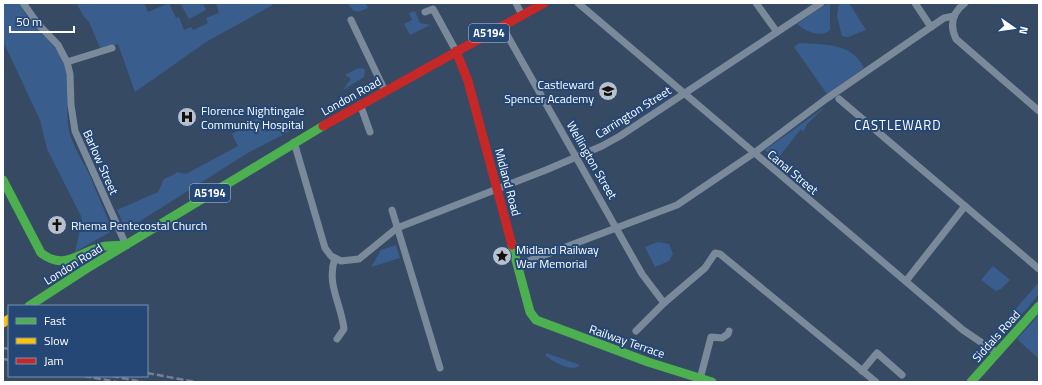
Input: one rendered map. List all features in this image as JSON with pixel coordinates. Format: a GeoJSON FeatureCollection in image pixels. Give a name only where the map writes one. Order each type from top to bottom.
{"type":"FeatureCollection","features":[{"type":"Feature","properties":{"kind":"main road","name":"London Road"},"geometry":{"type":"LineString","coordinates":[[31,305],[80,272],[294,142],[544,3]]}},
{"type":"Feature","properties":{"kind":"main road","name":"Midland Road"},"geometry":{"type":"LineString","coordinates":[[456,51],[468,81],[498,188],[530,312],[536,320]]}},
{"type":"Feature","properties":{"kind":"main road"},"geometry":{"type":"LineString","coordinates":[[3,180],[42,254],[62,262],[75,259],[102,246],[126,245]]}},
{"type":"Feature","properties":{"kind":"main road","name":"Siddals Road"},"geometry":{"type":"LineString","coordinates":[[971,382],[1039,306]]}},
{"type":"Feature","properties":{"kind":"main road","name":"Railway Terrace"},"geometry":{"type":"LineString","coordinates":[[536,320],[543,324],[712,382]]}},
{"type":"Feature","properties":{"kind":"street","name":"Barlow Street"},"geometry":{"type":"LineString","coordinates":[[23,3],[38,24],[58,45],[67,62],[70,74],[72,116],[76,136],[126,245]]}},
{"type":"Feature","properties":{"kind":"street"},"geometry":{"type":"LineString","coordinates":[[516,3],[522,15]]}},
{"type":"Feature","properties":{"kind":"street","name":"Canal Street"},"geometry":{"type":"LineString","coordinates":[[578,3],[967,333],[997,352]]}},
{"type":"Feature","properties":{"kind":"street"},"geometry":{"type":"LineString","coordinates":[[756,3],[777,32]]}},
{"type":"Feature","properties":{"kind":"street","name":"Carrington Street"},"geometry":{"type":"LineString","coordinates":[[335,258],[341,261],[359,259],[397,228],[576,156],[620,136],[684,92],[821,3]]}},
{"type":"Feature","properties":{"kind":"street"},"geometry":{"type":"LineString","coordinates":[[915,3],[931,27]]}},
{"type":"Feature","properties":{"kind":"street"},"geometry":{"type":"LineString","coordinates":[[965,3],[959,8],[954,16],[952,28],[956,39],[1039,111]]}},
{"type":"Feature","properties":{"kind":"street"},"geometry":{"type":"LineString","coordinates":[[425,12],[433,10],[456,51]]}},
{"type":"Feature","properties":{"kind":"street"},"geometry":{"type":"LineString","coordinates":[[518,265],[677,205],[754,153],[826,99],[944,18],[954,16]]}},
{"type":"Feature","properties":{"kind":"street"},"geometry":{"type":"LineString","coordinates":[[351,20],[385,91]]}},
{"type":"Feature","properties":{"kind":"street","name":"Wellington Street"},"geometry":{"type":"LineString","coordinates":[[502,26],[642,274],[664,303]]}},
{"type":"Feature","properties":{"kind":"street"},"geometry":{"type":"LineString","coordinates":[[67,62],[112,48]]}},
{"type":"Feature","properties":{"kind":"street"},"geometry":{"type":"LineString","coordinates":[[840,99],[1039,269]]}},
{"type":"Feature","properties":{"kind":"street"},"geometry":{"type":"LineString","coordinates":[[360,104],[370,132]]}},
{"type":"Feature","properties":{"kind":"street"},"geometry":{"type":"LineString","coordinates":[[294,142],[324,248],[335,258],[331,277],[344,329],[336,339]]}},
{"type":"Feature","properties":{"kind":"street"},"geometry":{"type":"LineString","coordinates":[[906,281],[965,206]]}},
{"type":"Feature","properties":{"kind":"street"},"geometry":{"type":"LineString","coordinates":[[392,210],[440,368]]}},
{"type":"Feature","properties":{"kind":"street"},"geometry":{"type":"LineString","coordinates":[[636,331],[664,303],[705,268],[715,253],[726,257],[876,382]]}},
{"type":"Feature","properties":{"kind":"street"},"geometry":{"type":"LineString","coordinates":[[700,379],[712,337],[722,338],[728,334],[729,331]]}},
{"type":"Feature","properties":{"kind":"street"},"geometry":{"type":"LineString","coordinates":[[862,371],[877,353],[902,375]]}},
{"type":"Feature","properties":{"kind":"shaded area"},"geometry":{"type":"Polygon","coordinates":[[[3,3],[20,3],[24,12],[60,56],[66,73],[68,125],[70,134],[90,176],[111,227],[110,232],[75,252],[82,221],[81,216],[47,149],[40,120],[3,41],[3,3]]]}},
{"type":"Feature","properties":{"kind":"shaded area"},"geometry":{"type":"Polygon","coordinates":[[[76,3],[144,3],[148,12],[169,3],[176,18],[179,17],[184,30],[191,27],[193,30],[208,23],[206,18],[219,13],[216,3],[276,3],[206,42],[135,92],[118,44],[101,50],[89,22],[76,3]]]}},
{"type":"Feature","properties":{"kind":"shaded area"},"geometry":{"type":"Polygon","coordinates":[[[180,3],[203,3],[206,10],[189,19],[180,3]]]}},
{"type":"Feature","properties":{"kind":"shaded area"},"geometry":{"type":"Polygon","coordinates":[[[347,3],[366,3],[368,8],[358,12],[353,10],[347,3]]]}},
{"type":"Feature","properties":{"kind":"shaded area"},"geometry":{"type":"Polygon","coordinates":[[[830,3],[830,30],[826,33],[813,33],[797,24],[830,3]]]}},
{"type":"Feature","properties":{"kind":"shaded area"},"geometry":{"type":"Polygon","coordinates":[[[839,3],[849,3],[866,30],[848,37],[842,36],[837,16],[839,3]]]}},
{"type":"Feature","properties":{"kind":"shaded area"},"geometry":{"type":"Polygon","coordinates":[[[415,11],[420,23],[430,25],[410,35],[404,24],[412,20],[409,13],[415,11]]]}},
{"type":"Feature","properties":{"kind":"shaded area"},"geometry":{"type":"Polygon","coordinates":[[[799,43],[836,46],[845,49],[859,60],[864,68],[827,94],[794,47],[799,43]]]}},
{"type":"Feature","properties":{"kind":"shaded area"},"geometry":{"type":"Polygon","coordinates":[[[358,68],[365,69],[364,77],[343,90],[351,79],[345,75],[358,68]]]}},
{"type":"Feature","properties":{"kind":"shaded area"},"geometry":{"type":"Polygon","coordinates":[[[825,107],[807,124],[803,132],[801,129],[776,161],[765,150],[825,107]]]}},
{"type":"Feature","properties":{"kind":"shaded area"},"geometry":{"type":"Polygon","coordinates":[[[259,117],[266,132],[289,120],[294,129],[246,154],[126,230],[117,210],[158,192],[164,179],[175,174],[176,172],[186,174],[238,146],[232,134],[259,117]]]}},
{"type":"Feature","properties":{"kind":"shaded area"},"geometry":{"type":"Polygon","coordinates":[[[658,242],[669,244],[673,254],[669,261],[655,267],[645,247],[658,242]]]}},
{"type":"Feature","properties":{"kind":"shaded area"},"geometry":{"type":"Polygon","coordinates":[[[396,245],[400,258],[371,267],[381,250],[396,245]]]}},
{"type":"Feature","properties":{"kind":"shaded area"},"geometry":{"type":"Polygon","coordinates":[[[993,266],[1010,280],[1001,289],[996,291],[981,280],[993,266]]]}},
{"type":"Feature","properties":{"kind":"shaded area"},"geometry":{"type":"Polygon","coordinates":[[[1039,282],[1039,294],[1012,326],[992,336],[1039,282]]]}},
{"type":"Feature","properties":{"kind":"shaded area"},"geometry":{"type":"Polygon","coordinates":[[[1039,315],[1039,359],[1017,339],[1039,315]]]}},
{"type":"Feature","properties":{"kind":"shaded area"},"geometry":{"type":"Polygon","coordinates":[[[546,353],[580,365],[572,368],[563,366],[546,356],[546,353]]]}},
{"type":"Feature","properties":{"kind":"railway"},"geometry":{"type":"LineString","coordinates":[[3,348],[8,349]]}},
{"type":"Feature","properties":{"kind":"railway"},"geometry":{"type":"LineString","coordinates":[[3,359],[8,360]]}},
{"type":"Feature","properties":{"kind":"railway"},"geometry":{"type":"LineString","coordinates":[[148,373],[196,382]]}},
{"type":"Feature","properties":{"kind":"railway"},"geometry":{"type":"LineString","coordinates":[[90,377],[117,382]]}},
{"type":"Feature","properties":{"kind":"railway"},"geometry":{"type":"LineString","coordinates":[[117,377],[143,382]]}},
{"type":"Feature","properties":{"kind":"traffic: fast"},"geometry":{"type":"LineString","coordinates":[[31,305],[86,269],[323,126]]}},
{"type":"Feature","properties":{"kind":"traffic: fast"},"geometry":{"type":"LineString","coordinates":[[3,180],[41,253],[49,258],[64,261],[101,247],[126,245]]}},
{"type":"Feature","properties":{"kind":"traffic: fast"},"geometry":{"type":"LineString","coordinates":[[512,245],[530,312],[536,320],[648,362],[712,382]]}},
{"type":"Feature","properties":{"kind":"traffic: fast"},"geometry":{"type":"LineString","coordinates":[[971,382],[1039,306]]}},
{"type":"Feature","properties":{"kind":"traffic: slow"},"geometry":{"type":"LineString","coordinates":[[3,323],[8,320]]}},
{"type":"Feature","properties":{"kind":"traffic: jam"},"geometry":{"type":"LineString","coordinates":[[323,126],[544,3]]}},
{"type":"Feature","properties":{"kind":"traffic: jam"},"geometry":{"type":"LineString","coordinates":[[456,51],[468,81],[512,245]]}},
{"type":"Feature","properties":{"kind":"place","name":"Castleward Spencer Academy"},"geometry":{"type":"Point","coordinates":[608,91]}},
{"type":"Feature","properties":{"kind":"place","name":"Florence Nightingale Community Hospital"},"geometry":{"type":"Point","coordinates":[187,117]}},
{"type":"Feature","properties":{"kind":"place","name":"Rhema Pentecostal Church"},"geometry":{"type":"Point","coordinates":[57,225]}},
{"type":"Feature","properties":{"kind":"place","name":"Midland Railway War Memorial"},"geometry":{"type":"Point","coordinates":[502,256]}},
{"type":"Feature","properties":{"kind":"district","name":"CASTLEWARD"},"geometry":{"type":"Point","coordinates":[898,125]}}]}
